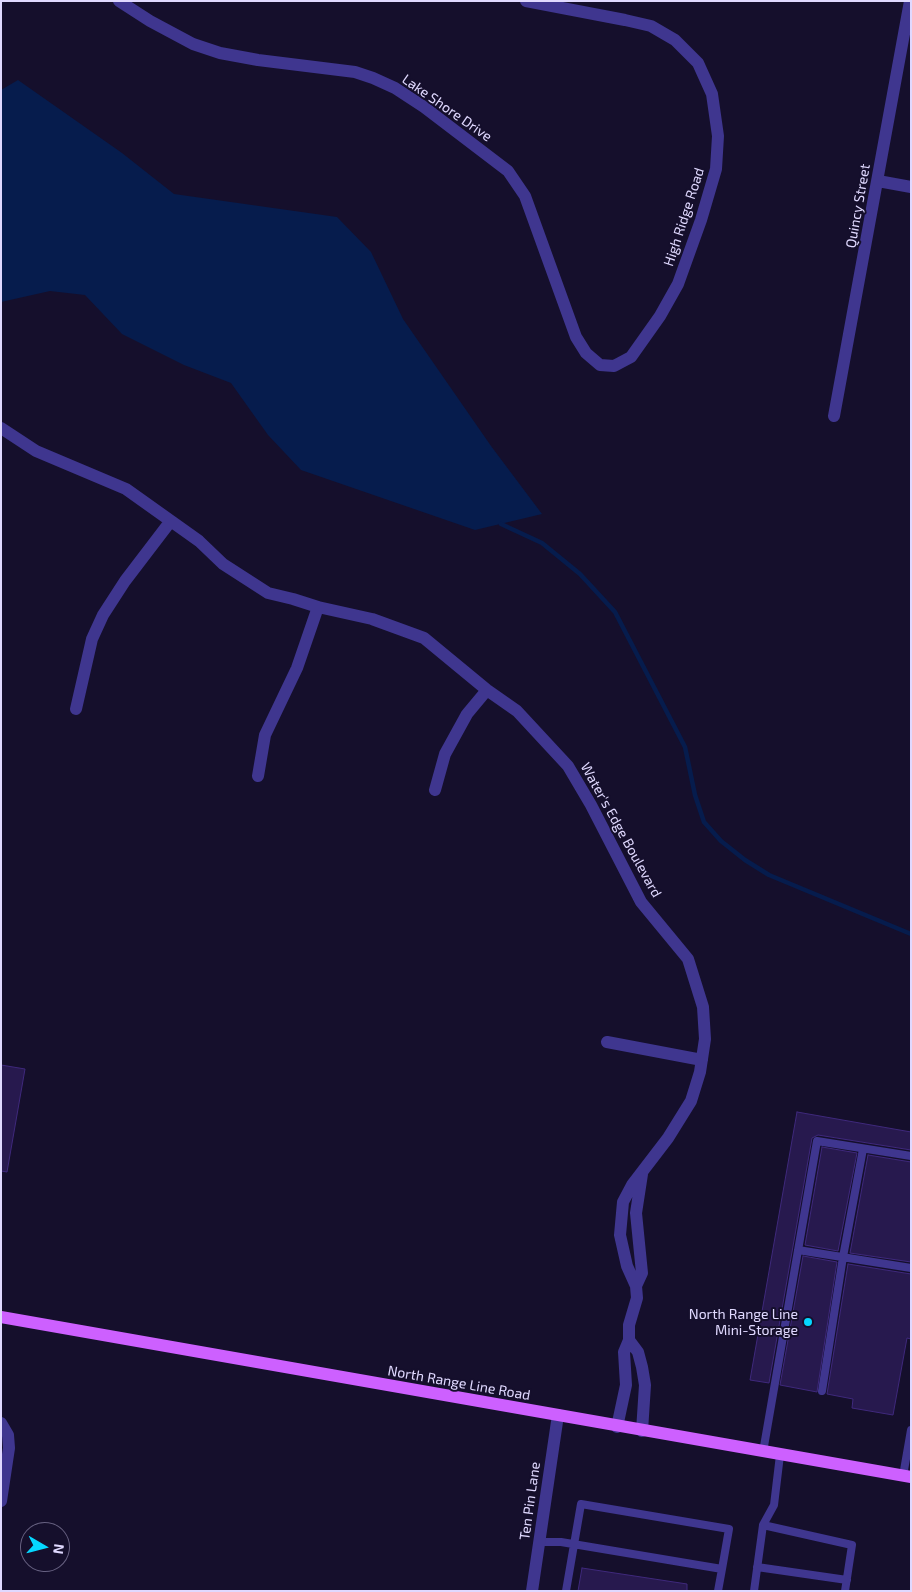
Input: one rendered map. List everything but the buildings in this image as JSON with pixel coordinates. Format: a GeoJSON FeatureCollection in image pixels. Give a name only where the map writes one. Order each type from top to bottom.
{"type":"FeatureCollection","features":[{"type":"Feature","properties":{"kind":"main road","name":"North Range Line Road"},"geometry":{"type":"LineString","coordinates":[[1,1317],[907,1477]]}},
{"type":"Feature","properties":{"kind":"street","name":"Lake Shore Drive"},"geometry":{"type":"LineString","coordinates":[[119,1],[150,21],[193,44],[220,53],[258,60],[356,72],[395,88],[424,107],[508,171],[525,196],[576,337],[586,353],[600,364],[614,366]]}},
{"type":"Feature","properties":{"kind":"street","name":"High Ridge Road"},"geometry":{"type":"LineString","coordinates":[[526,1],[651,26],[675,40],[698,63],[712,94],[718,136],[716,169],[682,275],[660,316],[631,357],[614,366]]}},
{"type":"Feature","properties":{"kind":"street","name":"Quincy Street"},"geometry":{"type":"LineString","coordinates":[[834,416],[910,1]]}},
{"type":"Feature","properties":{"kind":"street"},"geometry":{"type":"LineString","coordinates":[[878,181],[911,187]]}},
{"type":"Feature","properties":{"kind":"street","name":"Water's Edge Boulevard"},"geometry":{"type":"LineString","coordinates":[[1,428],[36,450],[126,489],[199,541],[223,564],[268,594],[372,619],[424,638],[487,690],[517,711],[568,766],[592,805],[641,902],[688,959],[703,1007],[705,1039],[702,1060],[691,1100],[668,1138],[632,1185],[623,1202],[620,1219],[622,1249],[636,1286],[637,1298],[628,1325],[629,1340],[624,1352],[626,1385],[617,1427]]}},
{"type":"Feature","properties":{"kind":"street"},"geometry":{"type":"LineString","coordinates":[[76,709],[92,639],[103,615],[125,581],[170,522]]}},
{"type":"Feature","properties":{"kind":"street"},"geometry":{"type":"LineString","coordinates":[[258,776],[265,735],[297,668],[318,607]]}},
{"type":"Feature","properties":{"kind":"street"},"geometry":{"type":"LineString","coordinates":[[434,790],[445,754],[467,714],[487,690]]}},
{"type":"Feature","properties":{"kind":"street"},"geometry":{"type":"LineString","coordinates":[[607,1042],[702,1060]]}},
{"type":"Feature","properties":{"kind":"street","name":"Water's Edge Boulevard"},"geometry":{"type":"LineString","coordinates":[[636,1286],[642,1273],[636,1213],[642,1174]]}},
{"type":"Feature","properties":{"kind":"street"},"geometry":{"type":"LineString","coordinates":[[629,1340],[638,1352],[642,1367],[644,1385],[642,1431]]}},
{"type":"Feature","properties":{"kind":"street","name":"Ten Pin Lane"},"geometry":{"type":"LineString","coordinates":[[532,1591],[558,1415]]}},
{"type":"Feature","properties":{"kind":"street"},"geometry":{"type":"LineString","coordinates":[[1,1423],[8,1435],[9,1448],[4,1467],[1,1501]]}},
{"type":"Feature","properties":{"kind":"lane"},"geometry":{"type":"LineString","coordinates":[[762,1452],[818,1141],[911,1156]]}},
{"type":"Feature","properties":{"kind":"lane"},"geometry":{"type":"LineString","coordinates":[[822,1391],[843,1257],[863,1149]]}},
{"type":"Feature","properties":{"kind":"lane"},"geometry":{"type":"LineString","coordinates":[[798,1250],[911,1268]]}},
{"type":"Feature","properties":{"kind":"lane"},"geometry":{"type":"LineString","coordinates":[[907,1477],[911,1430]]}},
{"type":"Feature","properties":{"kind":"lane"},"geometry":{"type":"LineString","coordinates":[[754,1591],[764,1525],[774,1505],[780,1455]]}},
{"type":"Feature","properties":{"kind":"lane"},"geometry":{"type":"LineString","coordinates":[[566,1591],[581,1504],[729,1529],[718,1591]]}},
{"type":"Feature","properties":{"kind":"lane"},"geometry":{"type":"LineString","coordinates":[[764,1525],[852,1545],[845,1591]]}},
{"type":"Feature","properties":{"kind":"lane"},"geometry":{"type":"LineString","coordinates":[[540,1542],[561,1542],[722,1569]]}},
{"type":"Feature","properties":{"kind":"lane"},"geometry":{"type":"LineString","coordinates":[[757,1567],[847,1580]]}},
{"type":"Feature","properties":{"kind":"water"},"geometry":{"type":"Polygon","coordinates":[[[18,80],[122,153],[174,194],[337,217],[371,252],[403,319],[491,446],[542,514],[475,530],[301,470],[268,435],[231,383],[184,365],[122,334],[85,295],[50,291],[1,302],[1,90],[18,80]]]}},
{"type":"Feature","properties":{"kind":"waterway"},"geometry":{"type":"LineString","coordinates":[[501,524],[542,543],[580,574],[615,612],[685,747],[695,795],[704,822],[721,841],[745,860],[769,875],[911,934]]}},
{"type":"Feature","properties":{"kind":"place","name":"North Range Line Mini-Storage"},"geometry":{"type":"Point","coordinates":[808,1322]}}]}
